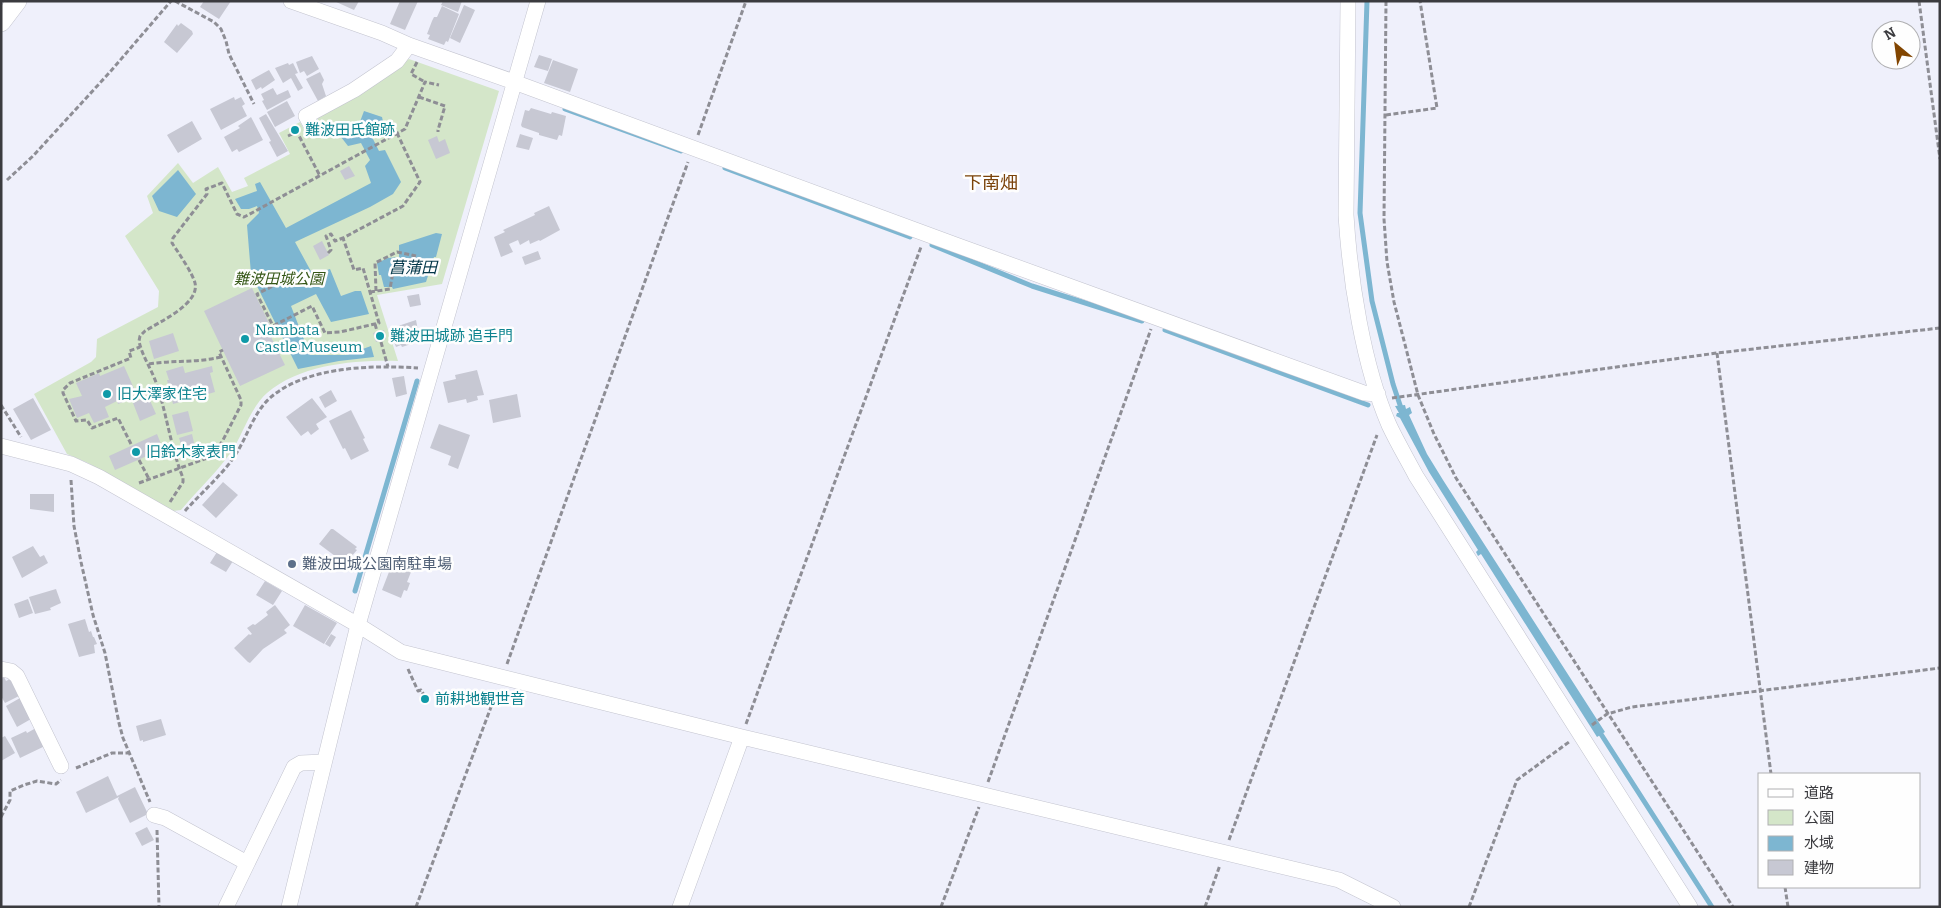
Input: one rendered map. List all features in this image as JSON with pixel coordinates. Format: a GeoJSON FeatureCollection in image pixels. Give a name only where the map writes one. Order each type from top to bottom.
{"type":"FeatureCollection","features":[{"type":"Feature","properties":{"kind":"main road"},"geometry":{"type":"LineString","coordinates":[[1,22],[17,1]]}},
{"type":"Feature","properties":{"kind":"street"},"geometry":{"type":"LineString","coordinates":[[291,1],[926,234],[1379,397]]}},
{"type":"Feature","properties":{"kind":"street"},"geometry":{"type":"LineString","coordinates":[[289,907],[358,625],[538,1]]}},
{"type":"Feature","properties":{"kind":"street"},"geometry":{"type":"LineString","coordinates":[[1348,1],[1346,215],[1348,246],[1361,328],[1379,397],[1389,424],[1416,476],[1690,907]]}},
{"type":"Feature","properties":{"kind":"street"},"geometry":{"type":"LineString","coordinates":[[312,127],[306,116],[354,90],[390,66],[397,61],[409,45]]}},
{"type":"Feature","properties":{"kind":"street"},"geometry":{"type":"LineString","coordinates":[[1,446],[71,464],[99,477],[358,625],[401,652],[742,737],[1339,880],[1393,907]]}},
{"type":"Feature","properties":{"kind":"street"},"geometry":{"type":"LineString","coordinates":[[1,670],[11,670],[17,676],[61,766]]}},
{"type":"Feature","properties":{"kind":"street"},"geometry":{"type":"LineString","coordinates":[[680,907],[742,737]]}},
{"type":"Feature","properties":{"kind":"street"},"geometry":{"type":"LineString","coordinates":[[226,907],[294,767],[301,763],[324,762]]}},
{"type":"Feature","properties":{"kind":"street"},"geometry":{"type":"LineString","coordinates":[[154,815],[165,818],[247,863]]}},
{"type":"Feature","properties":{"kind":"path"},"geometry":{"type":"LineString","coordinates":[[7,180],[33,156],[110,72],[171,1]]}},
{"type":"Feature","properties":{"kind":"path"},"geometry":{"type":"LineString","coordinates":[[176,1],[214,22],[221,29],[229,54],[254,104]]}},
{"type":"Feature","properties":{"kind":"path"},"geometry":{"type":"LineString","coordinates":[[416,907],[503,677],[746,1]]}},
{"type":"Feature","properties":{"kind":"path"},"geometry":{"type":"LineString","coordinates":[[1386,1],[1384,219],[1387,262],[1394,302],[1418,395],[1434,434],[1456,478],[1733,907]]}},
{"type":"Feature","properties":{"kind":"path"},"geometry":{"type":"LineString","coordinates":[[1386,115],[1436,108],[1420,1]]}},
{"type":"Feature","properties":{"kind":"path"},"geometry":{"type":"LineString","coordinates":[[1919,1],[1940,159]]}},
{"type":"Feature","properties":{"kind":"path"},"geometry":{"type":"LineString","coordinates":[[163,513],[184,482],[171,445],[164,407],[149,364],[140,347],[140,336],[184,307],[191,300],[195,292],[196,283],[172,243],[173,238],[207,194],[206,189],[222,183],[240,216],[244,217],[405,130],[425,82],[439,85]]}},
{"type":"Feature","properties":{"kind":"path"},"geometry":{"type":"LineString","coordinates":[[419,96],[445,106],[438,132]]}},
{"type":"Feature","properties":{"kind":"path"},"geometry":{"type":"LineString","coordinates":[[288,136],[297,132],[320,176]]}},
{"type":"Feature","properties":{"kind":"path"},"geometry":{"type":"LineString","coordinates":[[328,253],[331,250],[326,236],[331,234],[335,242],[403,206],[420,182],[397,134]]}},
{"type":"Feature","properties":{"kind":"path"},"geometry":{"type":"LineString","coordinates":[[742,737],[926,234]]}},
{"type":"Feature","properties":{"kind":"path"},"geometry":{"type":"LineString","coordinates":[[267,328],[312,306],[324,333],[340,332],[379,323],[363,268],[354,270],[343,238]]}},
{"type":"Feature","properties":{"kind":"path"},"geometry":{"type":"LineString","coordinates":[[370,292],[390,289],[391,272],[401,274],[415,256],[396,252],[375,263],[376,291]]}},
{"type":"Feature","properties":{"kind":"path"},"geometry":{"type":"LineString","coordinates":[[267,279],[271,287],[257,294],[272,326]]}},
{"type":"Feature","properties":{"kind":"path"},"geometry":{"type":"LineString","coordinates":[[941,907],[1156,316]]}},
{"type":"Feature","properties":{"kind":"path"},"geometry":{"type":"LineString","coordinates":[[375,324],[378,331]]}},
{"type":"Feature","properties":{"kind":"path"},"geometry":{"type":"LineString","coordinates":[[1379,397],[1418,395],[1717,353],[1940,328]]}},
{"type":"Feature","properties":{"kind":"path"},"geometry":{"type":"LineString","coordinates":[[381,342],[388,367]]}},
{"type":"Feature","properties":{"kind":"path"},"geometry":{"type":"LineString","coordinates":[[131,444],[118,418],[92,428],[87,420],[76,421],[63,393],[65,386],[70,383],[131,358],[129,351],[140,347]]}},
{"type":"Feature","properties":{"kind":"path"},"geometry":{"type":"LineString","coordinates":[[138,484],[210,457],[222,442],[241,405],[241,400],[219,352],[223,350]]}},
{"type":"Feature","properties":{"kind":"path"},"geometry":{"type":"LineString","coordinates":[[1717,353],[1771,773]]}},
{"type":"Feature","properties":{"kind":"path"},"geometry":{"type":"LineString","coordinates":[[149,364],[181,360],[204,362],[221,357]]}},
{"type":"Feature","properties":{"kind":"path"},"geometry":{"type":"LineString","coordinates":[[176,521],[234,457],[254,419],[269,398],[285,388],[306,378],[366,367],[432,368]]}},
{"type":"Feature","properties":{"kind":"path"},"geometry":{"type":"LineString","coordinates":[[1,405],[31,454]]}},
{"type":"Feature","properties":{"kind":"path"},"geometry":{"type":"LineString","coordinates":[[1205,907],[1380,428],[1389,424]]}},
{"type":"Feature","properties":{"kind":"path"},"geometry":{"type":"LineString","coordinates":[[139,460],[149,479]]}},
{"type":"Feature","properties":{"kind":"path"},"geometry":{"type":"LineString","coordinates":[[71,464],[71,496],[74,526],[93,615],[105,653],[123,738],[154,815],[158,844],[159,907]]}},
{"type":"Feature","properties":{"kind":"path"},"geometry":{"type":"LineString","coordinates":[[401,652],[418,691],[421,690],[424,695]]}},
{"type":"Feature","properties":{"kind":"path"},"geometry":{"type":"LineString","coordinates":[[1469,907],[1517,780],[1608,714],[1632,707],[1940,668]]}},
{"type":"Feature","properties":{"kind":"path"},"geometry":{"type":"LineString","coordinates":[[1785,888],[1788,907]]}},
{"type":"Feature","properties":{"kind":"green space","name":"難波田城公園"},"geometry":{"type":"Polygon","coordinates":[[[409,59],[499,91],[442,284],[377,295],[398,361],[347,363],[330,366],[312,370],[281,383],[261,399],[229,455],[181,510],[173,511],[88,463],[67,454],[34,394],[91,362],[96,357],[97,339],[158,307],[159,291],[125,236],[153,213],[147,196],[178,163],[193,183],[218,167],[232,192],[248,186],[244,178],[290,154],[279,133],[300,122],[308,137],[321,131],[317,122],[319,115],[358,95],[409,59]]]}},
{"type":"Feature","properties":{"kind":"water"},"geometry":{"type":"Polygon","coordinates":[[[364,111],[382,117],[384,126],[372,137],[379,151],[385,150],[401,182],[393,194],[370,207],[295,242],[313,275],[330,269],[341,296],[361,291],[369,314],[331,322],[316,294],[291,306],[310,355],[346,355],[371,346],[374,357],[339,361],[298,369],[251,274],[247,225],[259,213],[257,206],[241,209],[235,199],[257,191],[255,184],[260,182],[286,228],[371,183],[365,166],[370,160],[361,143],[348,146],[341,137],[358,127],[364,111]]]}},
{"type":"Feature","properties":{"kind":"water"},"geometry":{"type":"Polygon","coordinates":[[[178,170],[196,194],[177,217],[159,211],[152,196],[178,170]]]}},
{"type":"Feature","properties":{"kind":"water","name":"菖蒲田"},"geometry":{"type":"Polygon","coordinates":[[[436,233],[442,234],[436,257],[434,257],[426,282],[393,289],[392,287],[384,287],[377,263],[388,258],[399,257],[399,245],[436,233]]]}},
{"type":"Feature","properties":{"kind":"water"},"geometry":{"type":"Polygon","coordinates":[[[1405,405],[1406,409],[1410,407],[1412,413],[1409,415],[1427,454],[1605,732],[1597,737],[1481,554],[1478,556],[1476,552],[1478,550],[1429,472],[1400,418],[1396,416],[1399,413],[1395,406],[1405,405]]]}},
{"type":"Feature","properties":{"kind":"building"},"geometry":{"type":"Polygon","coordinates":[[[204,1],[231,1],[219,19],[200,7],[204,1]]]}},
{"type":"Feature","properties":{"kind":"building"},"geometry":{"type":"Polygon","coordinates":[[[334,1],[359,1],[354,10],[334,1]]]}},
{"type":"Feature","properties":{"kind":"building"},"geometry":{"type":"Polygon","coordinates":[[[400,1],[418,1],[405,30],[390,24],[400,1]]]}},
{"type":"Feature","properties":{"kind":"building"},"geometry":{"type":"Polygon","coordinates":[[[443,1],[462,1],[458,12],[441,5],[443,1]]]}},
{"type":"Feature","properties":{"kind":"building"},"geometry":{"type":"Polygon","coordinates":[[[464,5],[475,10],[460,43],[450,38],[464,5]]]}},
{"type":"Feature","properties":{"kind":"building"},"geometry":{"type":"Polygon","coordinates":[[[442,6],[459,14],[448,42],[446,41],[444,45],[428,39],[430,35],[427,34],[434,17],[437,17],[442,6]]]}},
{"type":"Feature","properties":{"kind":"building"},"geometry":{"type":"Polygon","coordinates":[[[181,23],[192,31],[193,34],[177,53],[164,42],[177,24],[178,26],[181,23]]]}},
{"type":"Feature","properties":{"kind":"building"},"geometry":{"type":"Polygon","coordinates":[[[539,55],[552,59],[548,71],[534,67],[539,55]]]}},
{"type":"Feature","properties":{"kind":"building"},"geometry":{"type":"Polygon","coordinates":[[[312,56],[319,69],[307,76],[304,71],[300,73],[296,62],[312,56]]]}},
{"type":"Feature","properties":{"kind":"building"},"geometry":{"type":"Polygon","coordinates":[[[553,60],[578,69],[570,92],[544,83],[553,60]]]}},
{"type":"Feature","properties":{"kind":"building"},"geometry":{"type":"Polygon","coordinates":[[[288,63],[289,65],[293,63],[298,73],[295,74],[303,88],[298,91],[291,78],[283,83],[275,68],[288,63]]]}},
{"type":"Feature","properties":{"kind":"building"},"geometry":{"type":"Polygon","coordinates":[[[269,70],[275,80],[262,89],[261,87],[256,90],[251,80],[269,70]]]}},
{"type":"Feature","properties":{"kind":"building"},"geometry":{"type":"Polygon","coordinates":[[[320,72],[324,80],[322,84],[326,96],[318,101],[306,79],[320,72]]]}},
{"type":"Feature","properties":{"kind":"building"},"geometry":{"type":"Polygon","coordinates":[[[273,88],[277,95],[288,90],[291,97],[267,110],[262,101],[264,100],[261,94],[273,88]]]}},
{"type":"Feature","properties":{"kind":"building"},"geometry":{"type":"Polygon","coordinates":[[[234,97],[235,100],[241,97],[245,104],[242,106],[247,116],[221,130],[210,109],[234,97]]]}},
{"type":"Feature","properties":{"kind":"building"},"geometry":{"type":"Polygon","coordinates":[[[287,101],[295,116],[275,127],[267,112],[287,101]]]}},
{"type":"Feature","properties":{"kind":"building"},"geometry":{"type":"Polygon","coordinates":[[[531,108],[566,116],[562,136],[559,135],[557,140],[539,135],[539,133],[522,127],[525,110],[529,111],[531,108]]]}},
{"type":"Feature","properties":{"kind":"building"},"geometry":{"type":"Polygon","coordinates":[[[266,114],[288,151],[277,157],[259,118],[266,114]]]}},
{"type":"Feature","properties":{"kind":"building"},"geometry":{"type":"Polygon","coordinates":[[[251,117],[263,140],[239,152],[237,149],[232,152],[224,137],[240,128],[238,126],[251,117]]]}},
{"type":"Feature","properties":{"kind":"building"},"geometry":{"type":"Polygon","coordinates":[[[192,121],[202,139],[178,153],[167,135],[192,121]]]}},
{"type":"Feature","properties":{"kind":"building"},"geometry":{"type":"Polygon","coordinates":[[[520,134],[533,138],[529,150],[516,147],[520,134]]]}},
{"type":"Feature","properties":{"kind":"building"},"geometry":{"type":"Polygon","coordinates":[[[437,136],[439,142],[445,139],[450,153],[436,159],[428,140],[437,136]]]}},
{"type":"Feature","properties":{"kind":"building"},"geometry":{"type":"Polygon","coordinates":[[[349,166],[355,176],[345,180],[340,171],[349,166]]]}},
{"type":"Feature","properties":{"kind":"building"},"geometry":{"type":"Polygon","coordinates":[[[549,206],[560,230],[540,241],[530,244],[529,240],[520,245],[518,240],[509,244],[513,252],[501,257],[494,237],[505,232],[503,230],[535,215],[534,213],[549,206]]]}},
{"type":"Feature","properties":{"kind":"building"},"geometry":{"type":"Polygon","coordinates":[[[322,241],[329,255],[320,260],[313,246],[322,241]]]}},
{"type":"Feature","properties":{"kind":"building"},"geometry":{"type":"Polygon","coordinates":[[[538,251],[541,259],[525,265],[522,257],[538,251]]]}},
{"type":"Feature","properties":{"kind":"building","name":"Nambata Castle Museum"},"geometry":{"type":"Polygon","coordinates":[[[252,288],[270,325],[266,327],[285,365],[240,386],[204,311],[252,288]]]}},
{"type":"Feature","properties":{"kind":"building"},"geometry":{"type":"Polygon","coordinates":[[[419,294],[421,305],[410,307],[407,296],[419,294]]]}},
{"type":"Feature","properties":{"kind":"building"},"geometry":{"type":"Polygon","coordinates":[[[416,320],[420,341],[396,347],[389,329],[416,320]]]}},
{"type":"Feature","properties":{"kind":"building","name":"難波田城跡 追手門"},"geometry":{"type":"Polygon","coordinates":[[[384,330],[386,339],[376,342],[373,333],[384,330]]]}},
{"type":"Feature","properties":{"kind":"building"},"geometry":{"type":"Polygon","coordinates":[[[173,333],[179,351],[154,359],[149,341],[173,333]]]}},
{"type":"Feature","properties":{"kind":"building","name":"旧大澤家住宅"},"geometry":{"type":"Polygon","coordinates":[[[124,366],[136,393],[124,398],[125,401],[118,404],[117,401],[105,407],[109,417],[94,423],[89,413],[77,418],[69,399],[82,396],[76,383],[99,373],[100,376],[124,366]]]}},
{"type":"Feature","properties":{"kind":"building"},"geometry":{"type":"Polygon","coordinates":[[[183,366],[185,373],[212,366],[213,372],[210,373],[215,392],[173,404],[166,371],[183,366]]]}},
{"type":"Feature","properties":{"kind":"building"},"geometry":{"type":"Polygon","coordinates":[[[477,370],[484,395],[477,396],[478,400],[467,403],[466,399],[448,403],[443,382],[456,379],[455,375],[477,370]]]}},
{"type":"Feature","properties":{"kind":"building"},"geometry":{"type":"Polygon","coordinates":[[[404,376],[407,394],[396,397],[392,378],[404,376]]]}},
{"type":"Feature","properties":{"kind":"building"},"geometry":{"type":"Polygon","coordinates":[[[331,390],[337,401],[325,408],[319,397],[331,390]]]}},
{"type":"Feature","properties":{"kind":"building"},"geometry":{"type":"Polygon","coordinates":[[[517,394],[521,417],[493,423],[489,400],[517,394]]]}},
{"type":"Feature","properties":{"kind":"building"},"geometry":{"type":"Polygon","coordinates":[[[148,396],[156,414],[140,421],[133,403],[148,396]]]}},
{"type":"Feature","properties":{"kind":"building"},"geometry":{"type":"Polygon","coordinates":[[[33,398],[51,430],[31,440],[13,409],[33,398]]]}},
{"type":"Feature","properties":{"kind":"building"},"geometry":{"type":"Polygon","coordinates":[[[312,398],[327,417],[316,424],[319,429],[311,435],[308,431],[301,436],[286,417],[312,398]]]}},
{"type":"Feature","properties":{"kind":"building"},"geometry":{"type":"Polygon","coordinates":[[[351,410],[365,438],[363,439],[369,451],[351,460],[345,448],[343,449],[329,421],[351,410]]]}},
{"type":"Feature","properties":{"kind":"building"},"geometry":{"type":"Polygon","coordinates":[[[188,411],[193,431],[177,435],[172,415],[188,411]]]}},
{"type":"Feature","properties":{"kind":"building"},"geometry":{"type":"Polygon","coordinates":[[[439,424],[470,435],[458,469],[448,465],[451,456],[430,448],[439,424]]]}},
{"type":"Feature","properties":{"kind":"building","name":"旧鈴木家表門"},"geometry":{"type":"Polygon","coordinates":[[[157,434],[163,449],[115,470],[109,456],[157,434]]]}},
{"type":"Feature","properties":{"kind":"building"},"geometry":{"type":"Polygon","coordinates":[[[192,434],[195,447],[183,451],[179,438],[192,434]]]}},
{"type":"Feature","properties":{"kind":"building"},"geometry":{"type":"Polygon","coordinates":[[[223,482],[238,495],[216,518],[202,505],[223,482]]]}},
{"type":"Feature","properties":{"kind":"building"},"geometry":{"type":"Polygon","coordinates":[[[30,494],[54,494],[54,512],[30,509],[30,494]]]}},
{"type":"Feature","properties":{"kind":"building"},"geometry":{"type":"Polygon","coordinates":[[[331,529],[357,547],[355,549],[357,550],[351,557],[349,555],[343,562],[319,544],[331,529]]]}},
{"type":"Feature","properties":{"kind":"building"},"geometry":{"type":"Polygon","coordinates":[[[33,546],[40,557],[44,555],[48,563],[22,578],[12,557],[33,546]]]}},
{"type":"Feature","properties":{"kind":"building"},"geometry":{"type":"Polygon","coordinates":[[[217,552],[233,561],[226,572],[210,563],[217,552]]]}},
{"type":"Feature","properties":{"kind":"building"},"geometry":{"type":"Polygon","coordinates":[[[394,559],[413,567],[407,582],[410,583],[407,591],[404,590],[401,598],[382,590],[394,559]]]}},
{"type":"Feature","properties":{"kind":"building"},"geometry":{"type":"Polygon","coordinates":[[[265,581],[282,591],[273,605],[256,595],[265,581]]]}},
{"type":"Feature","properties":{"kind":"building"},"geometry":{"type":"Polygon","coordinates":[[[56,589],[61,603],[50,608],[51,610],[35,614],[29,597],[56,589]]]}},
{"type":"Feature","properties":{"kind":"building"},"geometry":{"type":"Polygon","coordinates":[[[28,599],[33,613],[19,618],[14,604],[28,599]]]}},
{"type":"Feature","properties":{"kind":"building"},"geometry":{"type":"Polygon","coordinates":[[[275,605],[290,625],[284,630],[287,633],[263,649],[250,663],[234,648],[249,634],[252,634],[247,628],[253,624],[255,625],[268,615],[266,612],[275,605]]]}},
{"type":"Feature","properties":{"kind":"building"},"geometry":{"type":"Polygon","coordinates":[[[305,605],[337,623],[324,644],[293,626],[305,605]]]}},
{"type":"Feature","properties":{"kind":"building"},"geometry":{"type":"Polygon","coordinates":[[[85,619],[89,632],[91,631],[97,644],[94,645],[95,653],[79,657],[68,624],[85,619]]]}},
{"type":"Feature","properties":{"kind":"building"},"geometry":{"type":"Polygon","coordinates":[[[331,634],[336,637],[330,647],[325,644],[331,634]]]}},
{"type":"Feature","properties":{"kind":"building"},"geometry":{"type":"Polygon","coordinates":[[[4,677],[6,681],[10,679],[19,696],[5,703],[1,696],[1,679],[4,677]]]}},
{"type":"Feature","properties":{"kind":"building"},"geometry":{"type":"Polygon","coordinates":[[[20,698],[31,719],[17,727],[6,706],[20,698]]]}},
{"type":"Feature","properties":{"kind":"building"},"geometry":{"type":"Polygon","coordinates":[[[161,719],[166,735],[143,742],[143,740],[140,741],[136,726],[161,719]]]}},
{"type":"Feature","properties":{"kind":"building"},"geometry":{"type":"Polygon","coordinates":[[[36,728],[45,746],[20,758],[11,738],[36,728]]]}},
{"type":"Feature","properties":{"kind":"building"},"geometry":{"type":"Polygon","coordinates":[[[5,736],[15,753],[1,761],[1,738],[5,736]]]}},
{"type":"Feature","properties":{"kind":"building"},"geometry":{"type":"Polygon","coordinates":[[[108,776],[117,796],[135,787],[148,814],[130,823],[118,799],[119,797],[86,813],[76,792],[108,776]]]}},
{"type":"Feature","properties":{"kind":"building"},"geometry":{"type":"Polygon","coordinates":[[[147,827],[154,840],[142,846],[135,833],[147,827]]]}},
{"type":"Feature","properties":{"kind":"waterway"},"geometry":{"type":"LineString","coordinates":[[1367,1],[1360,213],[1372,301],[1393,384],[1402,411]]}},
{"type":"Feature","properties":{"kind":"waterway"},"geometry":{"type":"LineString","coordinates":[[565,109],[681,151]]}},
{"type":"Feature","properties":{"kind":"waterway"},"geometry":{"type":"LineString","coordinates":[[725,168],[910,237]]}},
{"type":"Feature","properties":{"kind":"waterway"},"geometry":{"type":"LineString","coordinates":[[932,245],[1032,286],[1142,321]]}},
{"type":"Feature","properties":{"kind":"waterway"},"geometry":{"type":"LineString","coordinates":[[1165,330],[1368,405]]}},
{"type":"Feature","properties":{"kind":"waterway"},"geometry":{"type":"LineString","coordinates":[[355,591],[417,381]]}},
{"type":"Feature","properties":{"kind":"waterway"},"geometry":{"type":"LineString","coordinates":[[1599,731],[1712,907]]}},
{"type":"Feature","properties":{"kind":"place","name":"難波田氏館跡"},"geometry":{"type":"Point","coordinates":[295,130]}},
{"type":"Feature","properties":{"kind":"place","name":"難波田城跡 追手門"},"geometry":{"type":"Point","coordinates":[380,336]}},
{"type":"Feature","properties":{"kind":"place","name":"Nambata Castle Museum"},"geometry":{"type":"Point","coordinates":[245,339]}},
{"type":"Feature","properties":{"kind":"place","name":"旧大澤家住宅"},"geometry":{"type":"Point","coordinates":[107,394]}},
{"type":"Feature","properties":{"kind":"place","name":"旧鈴木家表門"},"geometry":{"type":"Point","coordinates":[136,452]}},
{"type":"Feature","properties":{"kind":"place","name":"難波田城公園南駐車場"},"geometry":{"type":"Point","coordinates":[292,564]}},
{"type":"Feature","properties":{"kind":"place","name":"前耕地観世音"},"geometry":{"type":"Point","coordinates":[425,699]}},
{"type":"Feature","properties":{"kind":"district","name":"下南畑"},"geometry":{"type":"Point","coordinates":[991,183]}}]}
